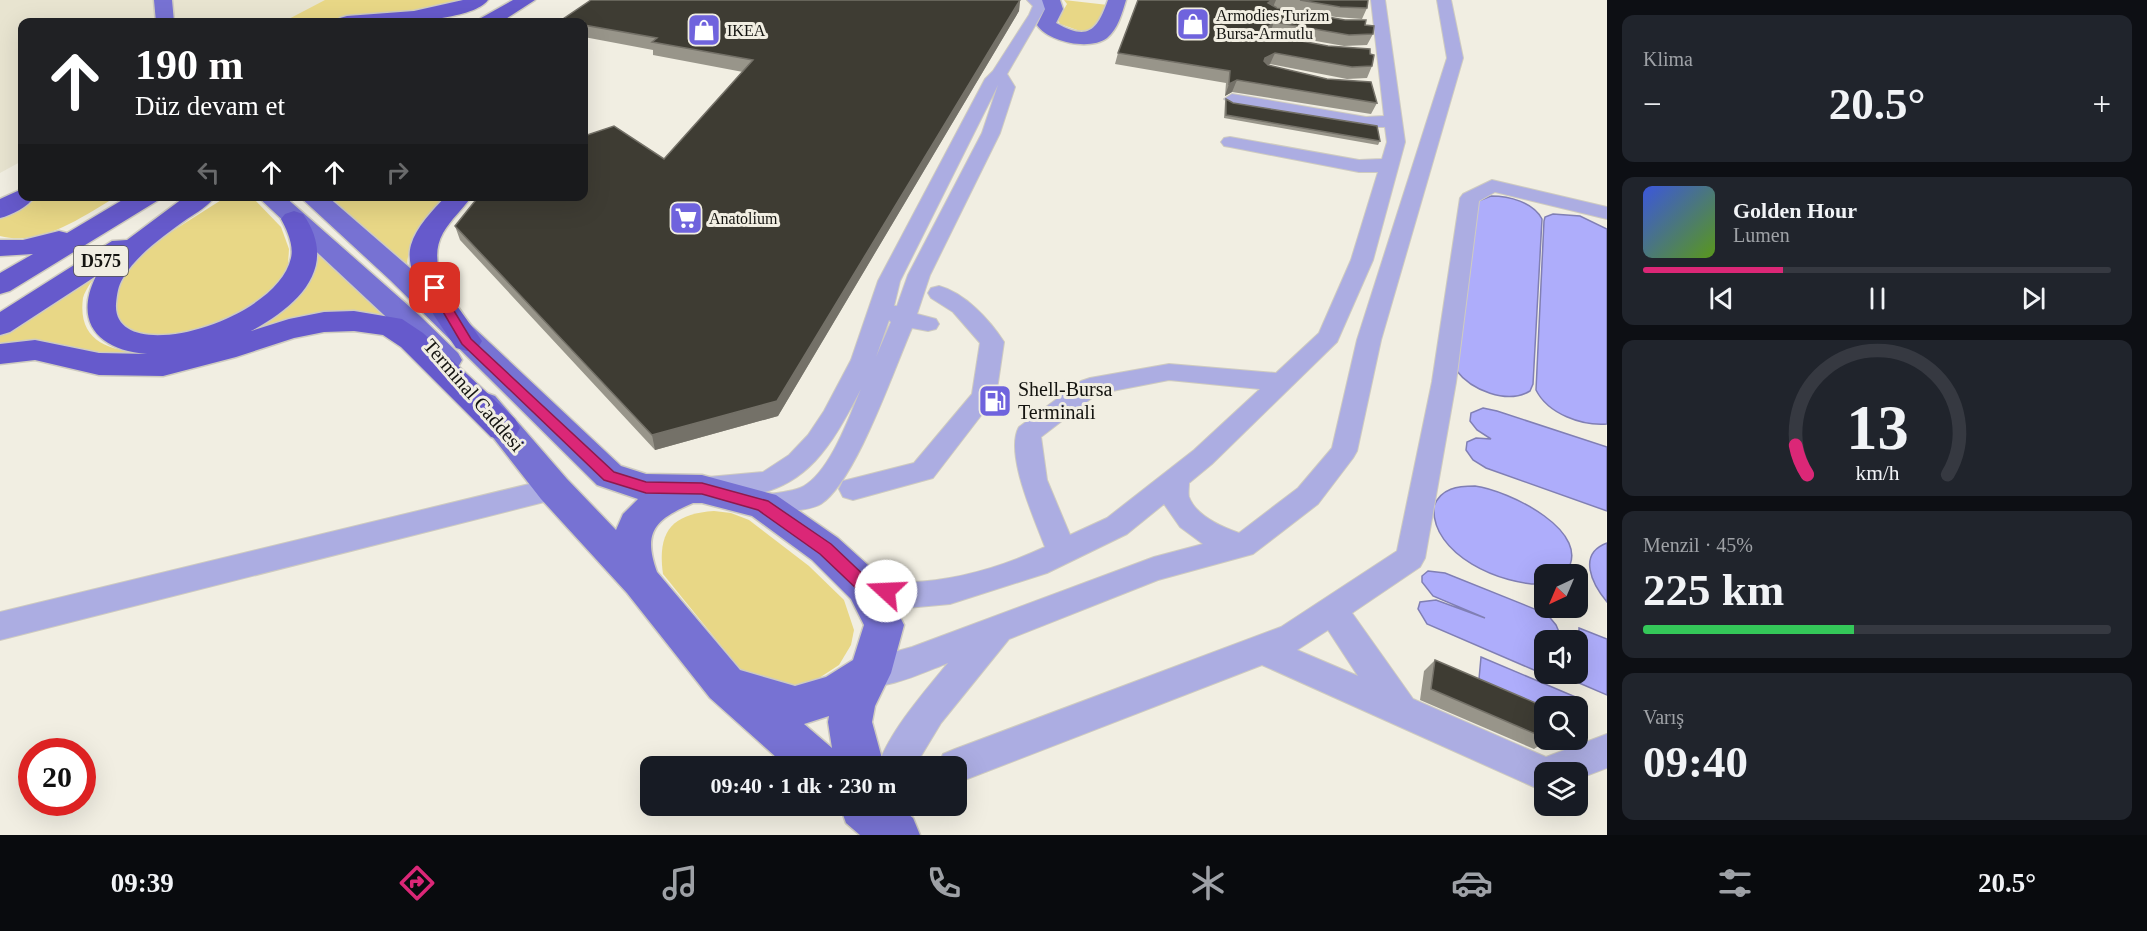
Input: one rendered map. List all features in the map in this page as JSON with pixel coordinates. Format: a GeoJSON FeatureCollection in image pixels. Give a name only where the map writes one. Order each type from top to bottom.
{"type":"FeatureCollection","features":[{"type":"Feature","properties":{"kind":"highway"},"geometry":{"type":"LineString","coordinates":[[417,18],[442,13],[479,0]]}},
{"type":"Feature","properties":{"kind":"highway"},"geometry":{"type":"LineString","coordinates":[[454,18],[485,0]]}},
{"type":"Feature","properties":{"kind":"highway"},"geometry":{"type":"LineString","coordinates":[[495,18],[526,0]]}},
{"type":"Feature","properties":{"kind":"highway"},"geometry":{"type":"LineString","coordinates":[[0,195],[18,185]]}},
{"type":"Feature","properties":{"kind":"highway"},"geometry":{"type":"LineString","coordinates":[[0,210],[18,199]]}},
{"type":"Feature","properties":{"kind":"highway"},"geometry":{"type":"LineString","coordinates":[[0,248],[41,245],[65,237],[133,201]]}},
{"type":"Feature","properties":{"kind":"highway"},"geometry":{"type":"LineString","coordinates":[[0,285],[140,201]]}},
{"type":"Feature","properties":{"kind":"highway","name":"D575"},"geometry":{"type":"LineString","coordinates":[[0,325],[194,201]]}},
{"type":"Feature","properties":{"kind":"highway"},"geometry":{"type":"LineString","coordinates":[[195,201],[132,249],[107,279],[101,308],[109,331],[132,343],[164,345],[204,338],[243,324],[279,302],[300,276],[305,257],[303,208]]}},
{"type":"Feature","properties":{"kind":"highway"},"geometry":{"type":"LineString","coordinates":[[456,201],[436,223],[423,247],[424,271],[467,341]]}},
{"type":"Feature","properties":{"kind":"highway"},"geometry":{"type":"LineString","coordinates":[[0,354],[35,350],[99,364],[163,365],[225,350],[289,329],[324,322],[354,321],[391,326],[412,340],[503,428]]}},
{"type":"Feature","properties":{"kind":"main road"},"geometry":{"type":"LineString","coordinates":[[148,0],[148,18]]}},
{"type":"Feature","properties":{"kind":"main road"},"geometry":{"type":"LineString","coordinates":[[163,0],[165,18]]}},
{"type":"Feature","properties":{"kind":"main road"},"geometry":{"type":"LineString","coordinates":[[1051,0],[1054,9],[1047,25],[1063,34],[1090,38],[1105,29],[1117,0]]}},
{"type":"Feature","properties":{"kind":"main road","name":"Terminal Caddesi"},"geometry":{"type":"LineString","coordinates":[[281,201],[303,208],[400,274],[609,476],[646,488],[697,488],[763,505],[825,549],[865,586],[884,625],[870,673],[854,702],[850,722],[856,756]]}},
{"type":"Feature","properties":{"kind":"main road","name":"Terminal Caddesi"},"geometry":{"type":"LineString","coordinates":[[303,208],[459,372],[554,489],[641,581],[725,684],[808,756]]}},
{"type":"Feature","properties":{"kind":"main road","name":"Terminal Caddesi"},"geometry":{"type":"LineString","coordinates":[[641,581],[631,545],[637,523],[650,509],[669,498],[697,488]]}},
{"type":"Feature","properties":{"kind":"main road"},"geometry":{"type":"LineString","coordinates":[[725,684],[763,698],[795,706],[836,694],[870,673]]}},
{"type":"Feature","properties":{"kind":"main road"},"geometry":{"type":"LineString","coordinates":[[875,816],[897,835]]}},
{"type":"Feature","properties":{"kind":"main road"},"geometry":{"type":"LineString","coordinates":[[887,816],[897,835]]}},
{"type":"Feature","properties":{"kind":"street"},"geometry":{"type":"LineString","coordinates":[[697,488],[755,485],[787,471],[812,450],[855,376],[883,307],[889,281],[989,75],[1024,37],[1040,5],[1034,0]]}},
{"type":"Feature","properties":{"kind":"street"},"geometry":{"type":"LineString","coordinates":[[870,673],[912,662],[1154,569],[1243,546],[1308,496],[1344,451],[1369,340],[1455,58],[1444,0]]}},
{"type":"Feature","properties":{"kind":"street"},"geometry":{"type":"LineString","coordinates":[[865,586],[907,595],[950,591],[1037,564],[1117,526],[1203,457],[1329,337],[1362,260],[1396,142],[1393,118],[1380,84],[1375,16]]}},
{"type":"Feature","properties":{"kind":"street"},"geometry":{"type":"LineString","coordinates":[[1024,37],[1047,25]]}},
{"type":"Feature","properties":{"kind":"street"},"geometry":{"type":"LineString","coordinates":[[763,505],[810,497],[824,485],[853,438],[904,319],[919,275],[991,133],[1007,87],[989,75]]}},
{"type":"Feature","properties":{"kind":"street"},"geometry":{"type":"LineString","coordinates":[[1232,99],[1366,122],[1384,122],[1393,118]]}},
{"type":"Feature","properties":{"kind":"street"},"geometry":{"type":"LineString","coordinates":[[1230,142],[1359,166],[1380,166],[1390,162]]}},
{"type":"Feature","properties":{"kind":"street"},"geometry":{"type":"LineString","coordinates":[[967,761],[1263,651],[1292,637],[1410,558],[1444,382],[1470,198],[1492,186],[1607,213]]}},
{"type":"Feature","properties":{"kind":"street"},"geometry":{"type":"LineString","coordinates":[[853,489],[923,471],[984,396],[992,342],[961,307],[939,293]]}},
{"type":"Feature","properties":{"kind":"street"},"geometry":{"type":"LineString","coordinates":[[883,307],[904,319],[928,324]]}},
{"type":"Feature","properties":{"kind":"street"},"geometry":{"type":"LineString","coordinates":[[1062,552],[1033,480],[1028,434],[1090,387],[1169,372],[1281,382]]}},
{"type":"Feature","properties":{"kind":"street"},"geometry":{"type":"LineString","coordinates":[[1176,478],[1175,499],[1190,519],[1211,535],[1243,546]]}},
{"type":"Feature","properties":{"kind":"street"},"geometry":{"type":"LineString","coordinates":[[0,626],[554,489]]}},
{"type":"Feature","properties":{"kind":"street"},"geometry":{"type":"LineString","coordinates":[[1332,610],[1401,711]]}},
{"type":"Feature","properties":{"kind":"street"},"geometry":{"type":"LineString","coordinates":[[901,756],[929,712],[967,664],[1000,628]]}},
{"type":"Feature","properties":{"kind":"street"},"geometry":{"type":"LineString","coordinates":[[1263,651],[1534,769]]}},
{"type":"Feature","properties":{"kind":"street"},"geometry":{"type":"LineString","coordinates":[[1580,762],[1607,752]]}},
{"type":"Feature","properties":{"kind":"shaded area"},"geometry":{"type":"Polygon","coordinates":[[[0,0],[461,0],[431,18],[18,18],[18,163],[0,173],[0,0]]]}},
{"type":"Feature","properties":{"kind":"shaded area"},"geometry":{"type":"Polygon","coordinates":[[[325,0],[457,0],[441,7],[398,16],[291,18],[325,0]]]}},
{"type":"Feature","properties":{"kind":"shaded area"},"geometry":{"type":"Polygon","coordinates":[[[1064,0],[1108,5],[1097,29],[1080,31],[1060,24],[1058,20],[1067,4],[1064,0]]]}},
{"type":"Feature","properties":{"kind":"shaded area"},"geometry":{"type":"Polygon","coordinates":[[[27,201],[109,201],[61,228],[31,237],[0,236],[0,216],[27,201]]]}},
{"type":"Feature","properties":{"kind":"shaded area"},"geometry":{"type":"Polygon","coordinates":[[[220,201],[256,201],[281,227],[289,249],[287,279],[235,321],[191,334],[152,337],[128,332],[114,314],[109,292],[144,249],[220,201]]]}},
{"type":"Feature","properties":{"kind":"shaded area"},"geometry":{"type":"Polygon","coordinates":[[[327,201],[442,201],[414,237],[407,267],[327,201]]]}},
{"type":"Feature","properties":{"kind":"shaded area"},"geometry":{"type":"Polygon","coordinates":[[[319,250],[388,318],[345,314],[313,315],[284,322],[191,353],[153,360],[115,359],[39,344],[0,343],[0,332],[102,267],[83,298],[85,323],[96,339],[115,348],[139,352],[192,346],[253,325],[288,302],[308,279],[319,250]]]}},
{"type":"Feature","properties":{"kind":"shaded area"},"geometry":{"type":"Polygon","coordinates":[[[714,511],[731,513],[749,520],[809,566],[844,600],[854,630],[851,645],[839,665],[816,680],[788,687],[744,674],[663,574],[663,546],[670,528],[687,516],[714,511]]]}},
{"type":"Feature","properties":{"kind":"water"},"geometry":{"type":"Polygon","coordinates":[[[1491,196],[1505,197],[1527,204],[1542,219],[1533,384],[1530,391],[1521,395],[1500,396],[1490,393],[1471,384],[1456,370],[1476,202],[1491,196]]]}},
{"type":"Feature","properties":{"kind":"water"},"geometry":{"type":"Polygon","coordinates":[[[1553,214],[1580,216],[1607,229],[1607,424],[1587,423],[1567,417],[1549,406],[1536,390],[1544,221],[1545,217],[1553,214]]]}},
{"type":"Feature","properties":{"kind":"water"},"geometry":{"type":"Polygon","coordinates":[[[1483,408],[1607,447],[1607,511],[1486,468],[1473,460],[1466,450],[1467,442],[1476,438],[1491,439],[1477,430],[1470,421],[1471,413],[1483,408]]]}},
{"type":"Feature","properties":{"kind":"water"},"geometry":{"type":"Polygon","coordinates":[[[1475,486],[1489,489],[1526,505],[1544,516],[1559,529],[1569,543],[1572,558],[1569,564],[1534,564],[1534,583],[1527,583],[1509,580],[1490,573],[1456,553],[1444,539],[1436,524],[1434,506],[1441,495],[1451,489],[1475,486]]]}},
{"type":"Feature","properties":{"kind":"water"},"geometry":{"type":"Polygon","coordinates":[[[1607,543],[1607,602],[1592,578],[1590,562],[1592,554],[1607,543]]]}},
{"type":"Feature","properties":{"kind":"water"},"geometry":{"type":"Polygon","coordinates":[[[1428,571],[1445,573],[1534,609],[1534,618],[1550,618],[1558,630],[1534,630],[1534,670],[1427,624],[1418,609],[1420,602],[1436,600],[1485,618],[1433,596],[1422,582],[1422,576],[1428,571]]]}},
{"type":"Feature","properties":{"kind":"water"},"geometry":{"type":"Polygon","coordinates":[[[1588,632],[1607,639],[1607,695],[1581,684],[1588,684],[1588,632]]]}},
{"type":"Feature","properties":{"kind":"water"},"geometry":{"type":"Polygon","coordinates":[[[1481,657],[1534,679],[1534,684],[1545,684],[1573,696],[1534,696],[1534,714],[1478,690],[1481,657]]]}},
{"type":"Feature","properties":{"kind":"building","name":"Anatolium"},"geometry":{"type":"Polygon","coordinates":[[[591,0],[1020,0],[777,401],[652,435],[455,226],[475,201],[588,201],[588,135],[614,126],[664,159],[753,60],[652,42],[657,38],[588,26],[588,18],[564,18],[591,0]]]}},
{"type":"Feature","properties":{"kind":"building"},"geometry":{"type":"Polygon","coordinates":[[[1138,0],[1272,0],[1268,3],[1277,8],[1345,20],[1366,20],[1365,25],[1374,26],[1373,34],[1349,35],[1274,22],[1264,30],[1274,36],[1328,46],[1370,49],[1370,54],[1374,55],[1372,66],[1352,67],[1275,53],[1265,58],[1264,61],[1268,65],[1327,79],[1371,82],[1377,103],[1237,80],[1229,84],[1230,71],[1118,53],[1138,0]]]}},
{"type":"Feature","properties":{"kind":"building"},"geometry":{"type":"Polygon","coordinates":[[[1300,0],[1368,0],[1367,8],[1340,7],[1300,0]]]}},
{"type":"Feature","properties":{"kind":"building"},"geometry":{"type":"Polygon","coordinates":[[[1226,99],[1233,103],[1377,126],[1380,141],[1226,115],[1226,99]]]}},
{"type":"Feature","properties":{"kind":"building"},"geometry":{"type":"Polygon","coordinates":[[[1435,660],[1534,702],[1534,733],[1431,689],[1435,660]]]}},
{"type":"Feature","properties":{"kind":"place","name":"Armodies Turizm Bursa-Armutlu"},"geometry":{"type":"Point","coordinates":[1193,24]}},
{"type":"Feature","properties":{"kind":"place","name":"IKEA"},"geometry":{"type":"Point","coordinates":[704,30]}},
{"type":"Feature","properties":{"kind":"place","name":"Anatolium"},"geometry":{"type":"Point","coordinates":[686,218]}},
{"type":"Feature","properties":{"kind":"place","name":"Shell-Bursa Terminali"},"geometry":{"type":"Point","coordinates":[995,401]}},
{"type":"Feature","properties":{"kind":"route"},"geometry":{"type":"LineString","coordinates":[[435,288],[467,341],[609,476],[646,488],[702,489],[734,495],[763,505],[825,549],[865,586],[886,591]]}}]}
